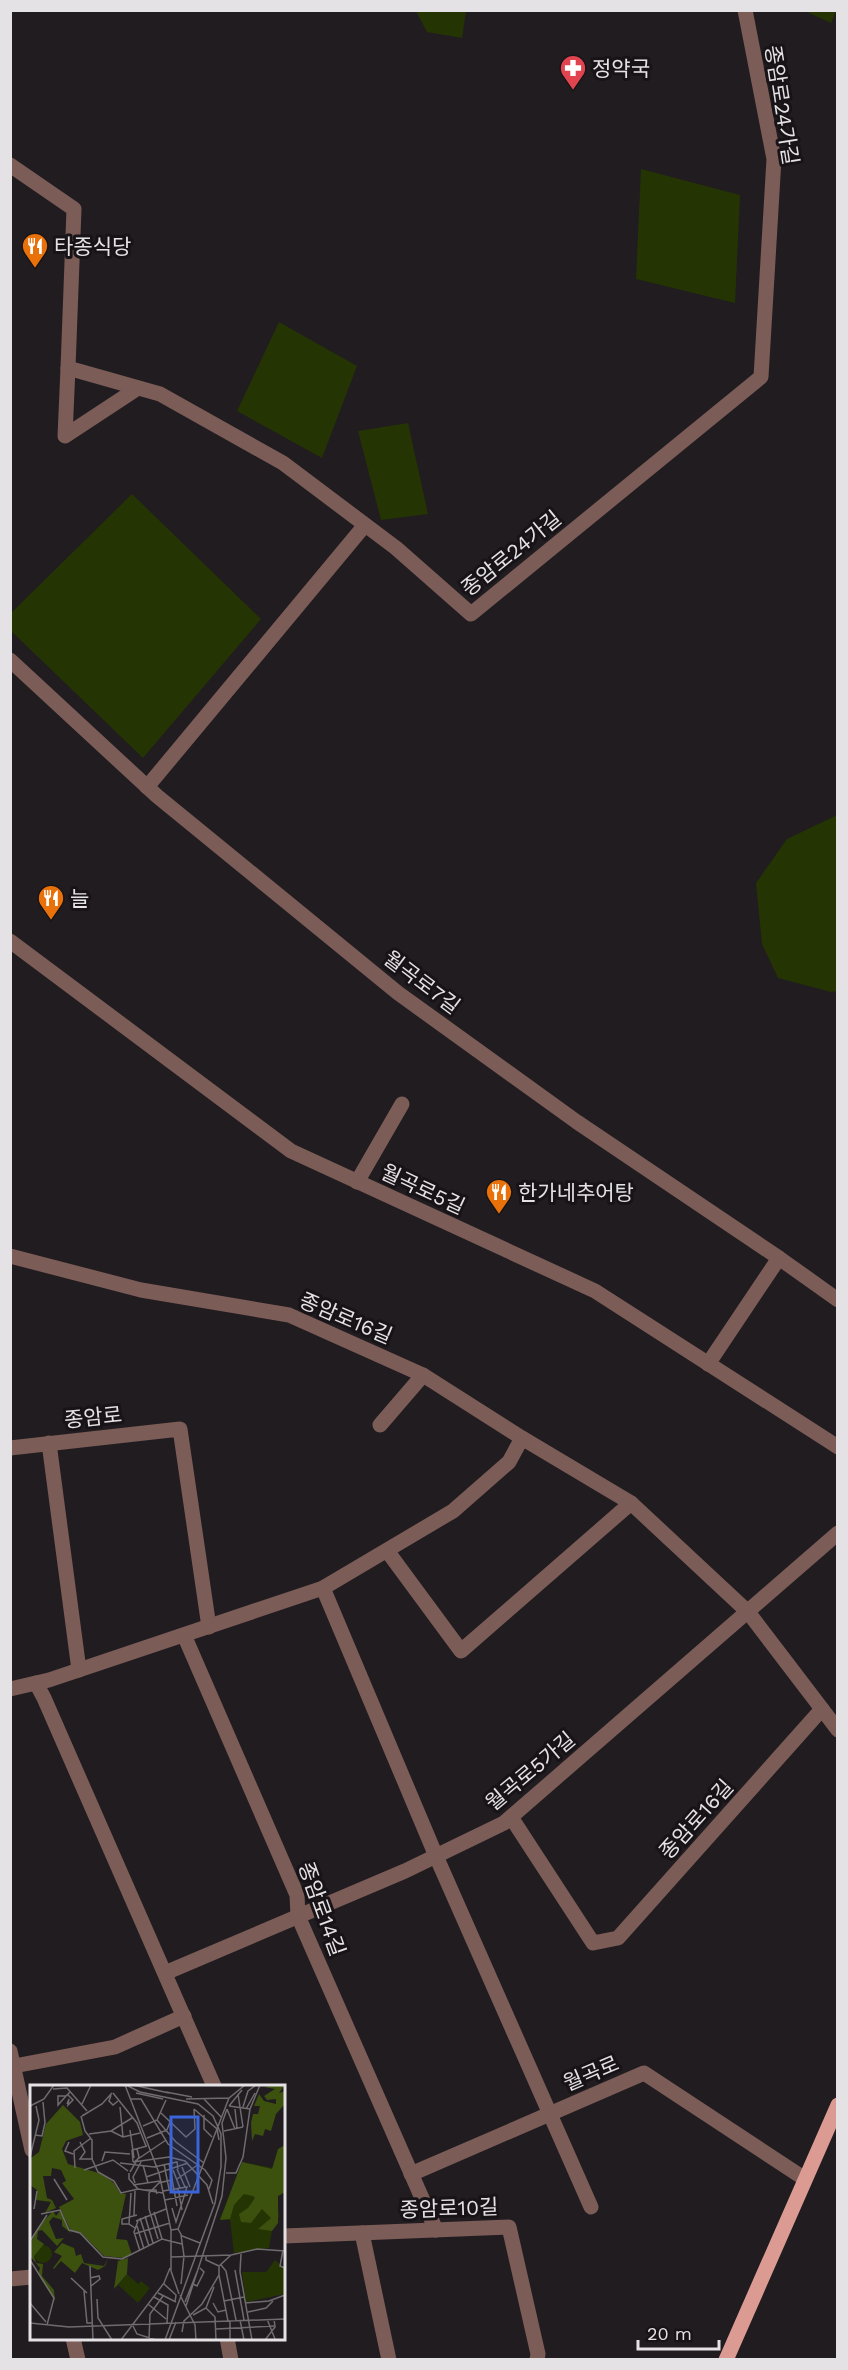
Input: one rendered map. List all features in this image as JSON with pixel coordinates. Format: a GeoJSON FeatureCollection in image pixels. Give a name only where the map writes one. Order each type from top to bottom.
{"type":"FeatureCollection","features":[{"type":"Feature","properties":{"kind":"main road"},"geometry":{"type":"LineString","coordinates":[[726,2360],[837,2105]]}},
{"type":"Feature","properties":{"kind":"street","name":"종암로24가길"},"geometry":{"type":"LineString","coordinates":[[68,368],[160,394],[283,463],[396,548],[471,614],[761,377],[774,159],[745,10]]}},
{"type":"Feature","properties":{"kind":"street"},"geometry":{"type":"LineString","coordinates":[[10,165],[74,209],[65,436],[138,388]]}},
{"type":"Feature","properties":{"kind":"street"},"geometry":{"type":"LineString","coordinates":[[147,787],[365,525]]}},
{"type":"Feature","properties":{"kind":"street","name":"월곡로7길"},"geometry":{"type":"LineString","coordinates":[[10,660],[147,787],[398,993],[577,1122],[779,1258],[837,1300]]}},
{"type":"Feature","properties":{"kind":"street","name":"월곡로5길"},"geometry":{"type":"LineString","coordinates":[[10,941],[291,1151],[595,1291],[837,1447]]}},
{"type":"Feature","properties":{"kind":"street"},"geometry":{"type":"LineString","coordinates":[[357,1182],[402,1104]]}},
{"type":"Feature","properties":{"kind":"street","name":"종암로16길"},"geometry":{"type":"LineString","coordinates":[[10,1256],[141,1290],[289,1315],[423,1375],[631,1503],[748,1612],[837,1730]]}},
{"type":"Feature","properties":{"kind":"street"},"geometry":{"type":"LineString","coordinates":[[708,1364],[779,1258]]}},
{"type":"Feature","properties":{"kind":"street"},"geometry":{"type":"LineString","coordinates":[[380,1425],[423,1375]]}},
{"type":"Feature","properties":{"kind":"street","name":"종암로"},"geometry":{"type":"LineString","coordinates":[[10,1448],[180,1429],[209,1627]]}},
{"type":"Feature","properties":{"kind":"street"},"geometry":{"type":"LineString","coordinates":[[10,1689],[79,1670],[323,1588],[388,1552],[453,1511],[509,1462],[522,1438]]}},
{"type":"Feature","properties":{"kind":"street"},"geometry":{"type":"LineString","coordinates":[[49,1443],[79,1670]]}},
{"type":"Feature","properties":{"kind":"street"},"geometry":{"type":"LineString","coordinates":[[388,1552],[461,1651],[631,1503]]}},
{"type":"Feature","properties":{"kind":"street","name":"월곡로5가길"},"geometry":{"type":"LineString","coordinates":[[165,1973],[436,1856],[504,1823],[837,1533]]}},
{"type":"Feature","properties":{"kind":"street"},"geometry":{"type":"LineString","coordinates":[[323,1588],[436,1856],[591,2207]]}},
{"type":"Feature","properties":{"kind":"street","name":"종암로14길"},"geometry":{"type":"LineString","coordinates":[[184,1635],[297,1895],[298,1916],[436,2230]]}},
{"type":"Feature","properties":{"kind":"street"},"geometry":{"type":"LineString","coordinates":[[36,1683],[214,2085]]}},
{"type":"Feature","properties":{"kind":"street","name":"종암로16길"},"geometry":{"type":"LineString","coordinates":[[511,1817],[593,1943],[618,1938],[822,1709]]}},
{"type":"Feature","properties":{"kind":"street"},"geometry":{"type":"LineString","coordinates":[[30,2141],[12,2059],[116,2047],[184,2016]]}},
{"type":"Feature","properties":{"kind":"street","name":"월곡로"},"geometry":{"type":"LineString","coordinates":[[411,2174],[644,2073],[805,2179]]}},
{"type":"Feature","properties":{"kind":"street","name":"종암로10길"},"geometry":{"type":"LineString","coordinates":[[285,2236],[509,2227],[538,2354],[537,2360]]}},
{"type":"Feature","properties":{"kind":"street"},"geometry":{"type":"LineString","coordinates":[[362,2233],[389,2360]]}},
{"type":"Feature","properties":{"kind":"street"},"geometry":{"type":"LineString","coordinates":[[10,2279],[30,2277]]}},
{"type":"Feature","properties":{"kind":"street"},"geometry":{"type":"LineString","coordinates":[[73,2340],[78,2360]]}},
{"type":"Feature","properties":{"kind":"street"},"geometry":{"type":"LineString","coordinates":[[227,2340],[231,2360]]}},
{"type":"Feature","properties":{"kind":"green space"},"geometry":{"type":"Polygon","coordinates":[[[836,10],[831,23],[805,11],[836,10]]]}},
{"type":"Feature","properties":{"kind":"green space"},"geometry":{"type":"Polygon","coordinates":[[[416,11],[466,11],[462,38],[427,32],[416,11]]]}},
{"type":"Feature","properties":{"kind":"green space"},"geometry":{"type":"Polygon","coordinates":[[[641,169],[740,195],[735,303],[636,279],[641,169]]]}},
{"type":"Feature","properties":{"kind":"green space"},"geometry":{"type":"Polygon","coordinates":[[[279,322],[357,366],[322,458],[237,411],[279,322]]]}},
{"type":"Feature","properties":{"kind":"green space"},"geometry":{"type":"Polygon","coordinates":[[[408,423],[428,514],[381,520],[358,431],[408,423]]]}},
{"type":"Feature","properties":{"kind":"green space"},"geometry":{"type":"Polygon","coordinates":[[[132,494],[261,619],[143,758],[10,630],[11,613],[132,494]]]}},
{"type":"Feature","properties":{"kind":"green space"},"geometry":{"type":"Polygon","coordinates":[[[838,816],[838,991],[831,992],[778,978],[762,944],[756,883],[787,839],[838,816]]]}},
{"type":"Feature","properties":{"kind":"place","name":"정약국"},"geometry":{"type":"Point","coordinates":[573,91]}},
{"type":"Feature","properties":{"kind":"place","name":"타종식당"},"geometry":{"type":"Point","coordinates":[35,269]}},
{"type":"Feature","properties":{"kind":"place","name":"늘"},"geometry":{"type":"Point","coordinates":[51,921]}},
{"type":"Feature","properties":{"kind":"place","name":"한가네추어탕"},"geometry":{"type":"Point","coordinates":[499,1215]}}]}
